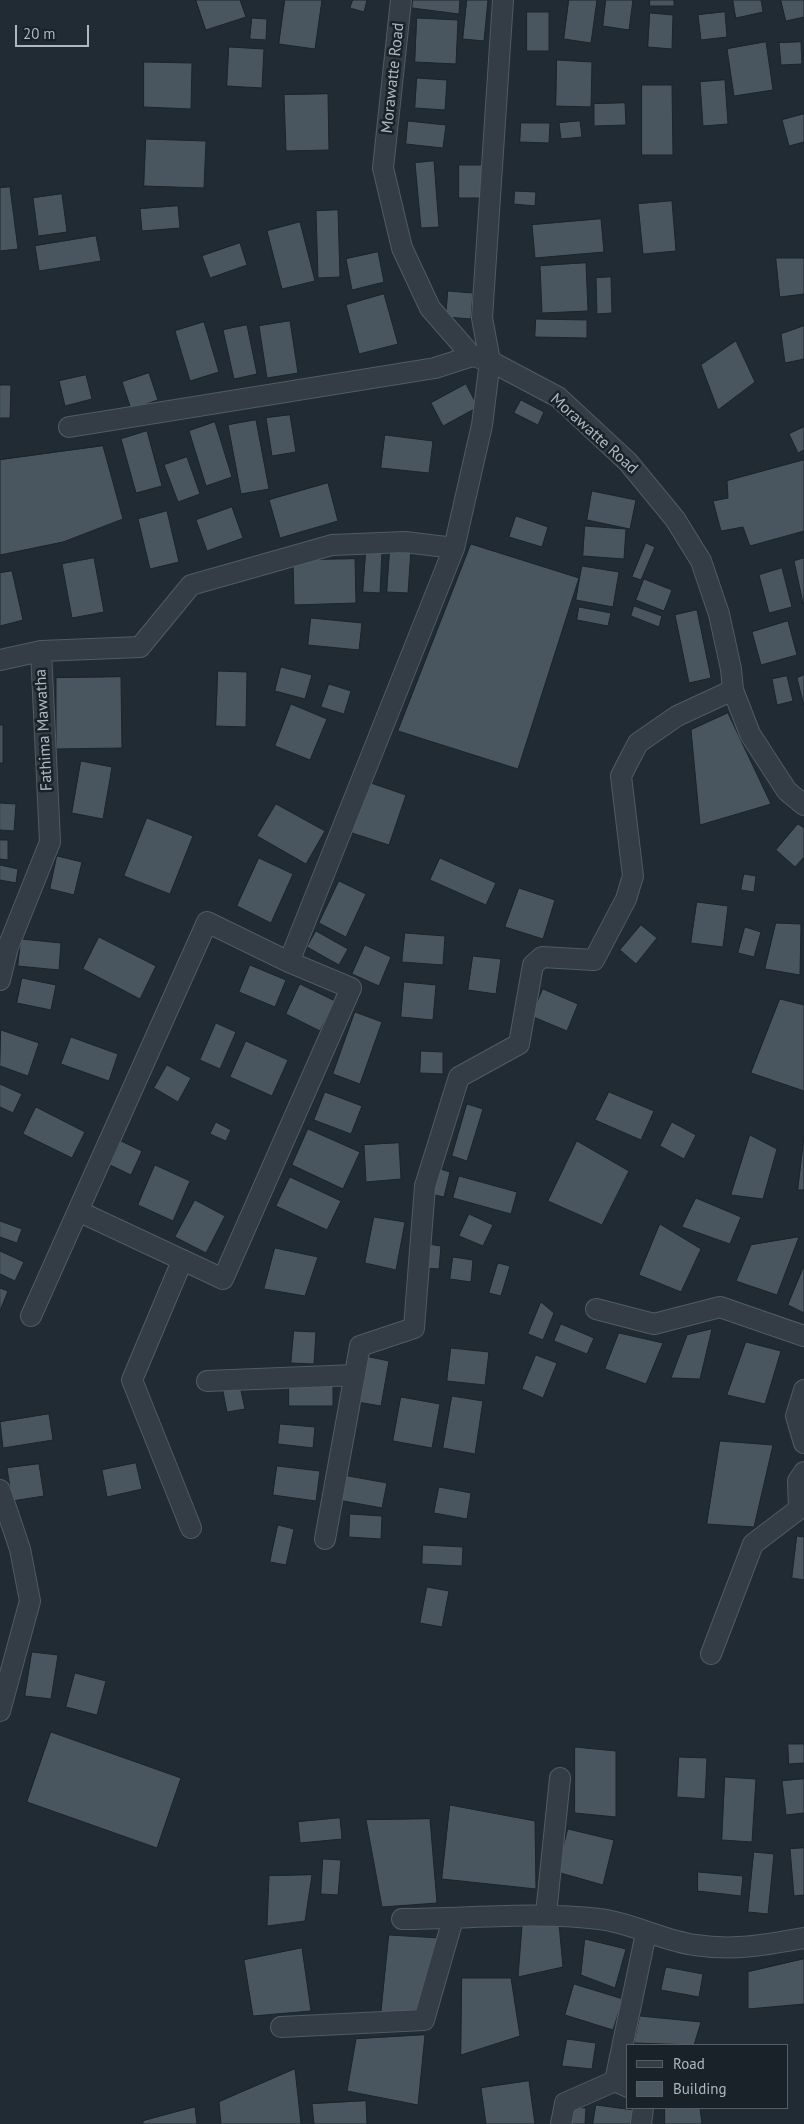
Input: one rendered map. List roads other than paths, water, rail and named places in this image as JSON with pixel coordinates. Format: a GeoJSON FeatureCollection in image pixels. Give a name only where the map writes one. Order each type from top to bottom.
{"type":"FeatureCollection","features":[{"type":"Feature","properties":{"kind":"street","name":"Morawatte Road"},"geometry":{"type":"LineString","coordinates":[[401,0],[383,168],[402,248],[430,308],[481,358],[558,397],[628,462],[675,519],[704,570],[719,614],[731,669],[733,690],[750,734],[787,791],[804,805]]}},
{"type":"Feature","properties":{"kind":"street"},"geometry":{"type":"LineString","coordinates":[[289,962],[454,548],[482,424],[482,318],[503,0]]}},
{"type":"Feature","properties":{"kind":"street"},"geometry":{"type":"LineString","coordinates":[[69,427],[435,368],[481,358]]}},
{"type":"Feature","properties":{"kind":"street","name":"Fathima Mawatha"},"geometry":{"type":"LineString","coordinates":[[0,980],[8,947],[50,842],[40,651],[140,647],[191,585],[332,545],[405,542],[454,548]]}},
{"type":"Feature","properties":{"kind":"street"},"geometry":{"type":"LineString","coordinates":[[0,660],[40,651]]}},
{"type":"Feature","properties":{"kind":"street"},"geometry":{"type":"LineString","coordinates":[[324,1539],[360,1346],[414,1328],[425,1186],[459,1077],[519,1044],[533,965],[542,957],[594,960],[626,899],[633,876],[621,776],[638,743],[677,716],[733,690]]}},
{"type":"Feature","properties":{"kind":"street"},"geometry":{"type":"LineString","coordinates":[[30,1316],[207,922],[289,962],[351,988],[223,1279],[78,1211]]}},
{"type":"Feature","properties":{"kind":"street"},"geometry":{"type":"LineString","coordinates":[[182,1261],[132,1380],[191,1528]]}},
{"type":"Feature","properties":{"kind":"street"},"geometry":{"type":"LineString","coordinates":[[596,1308],[654,1324],[720,1307],[804,1336]]}},
{"type":"Feature","properties":{"kind":"street"},"geometry":{"type":"LineString","coordinates":[[208,1381],[355,1375]]}},
{"type":"Feature","properties":{"kind":"street"},"geometry":{"type":"LineString","coordinates":[[804,1390],[796,1416],[804,1443]]}},
{"type":"Feature","properties":{"kind":"street"},"geometry":{"type":"LineString","coordinates":[[711,1654],[753,1544],[800,1509],[798,1481],[804,1472]]}},
{"type":"Feature","properties":{"kind":"street"},"geometry":{"type":"LineString","coordinates":[[0,1490],[20,1549],[30,1601],[0,1711]]}},
{"type":"Feature","properties":{"kind":"street"},"geometry":{"type":"LineString","coordinates":[[546,1914],[560,1778]]}},
{"type":"Feature","properties":{"kind":"street"},"geometry":{"type":"LineString","coordinates":[[402,1919],[453,1919],[546,1914],[601,1919],[694,1945],[740,1949],[804,1938]]}},
{"type":"Feature","properties":{"kind":"street"},"geometry":{"type":"LineString","coordinates":[[281,2027],[424,2020],[453,1919]]}},
{"type":"Feature","properties":{"kind":"street"},"geometry":{"type":"LineString","coordinates":[[628,2044],[646,1933]]}},
{"type":"Feature","properties":{"kind":"street"},"geometry":{"type":"LineString","coordinates":[[561,2124],[565,2103],[621,2084],[626,2054]]}},
{"type":"Feature","properties":{"kind":"street"},"geometry":{"type":"LineString","coordinates":[[641,2124],[643,2109]]}}]}
